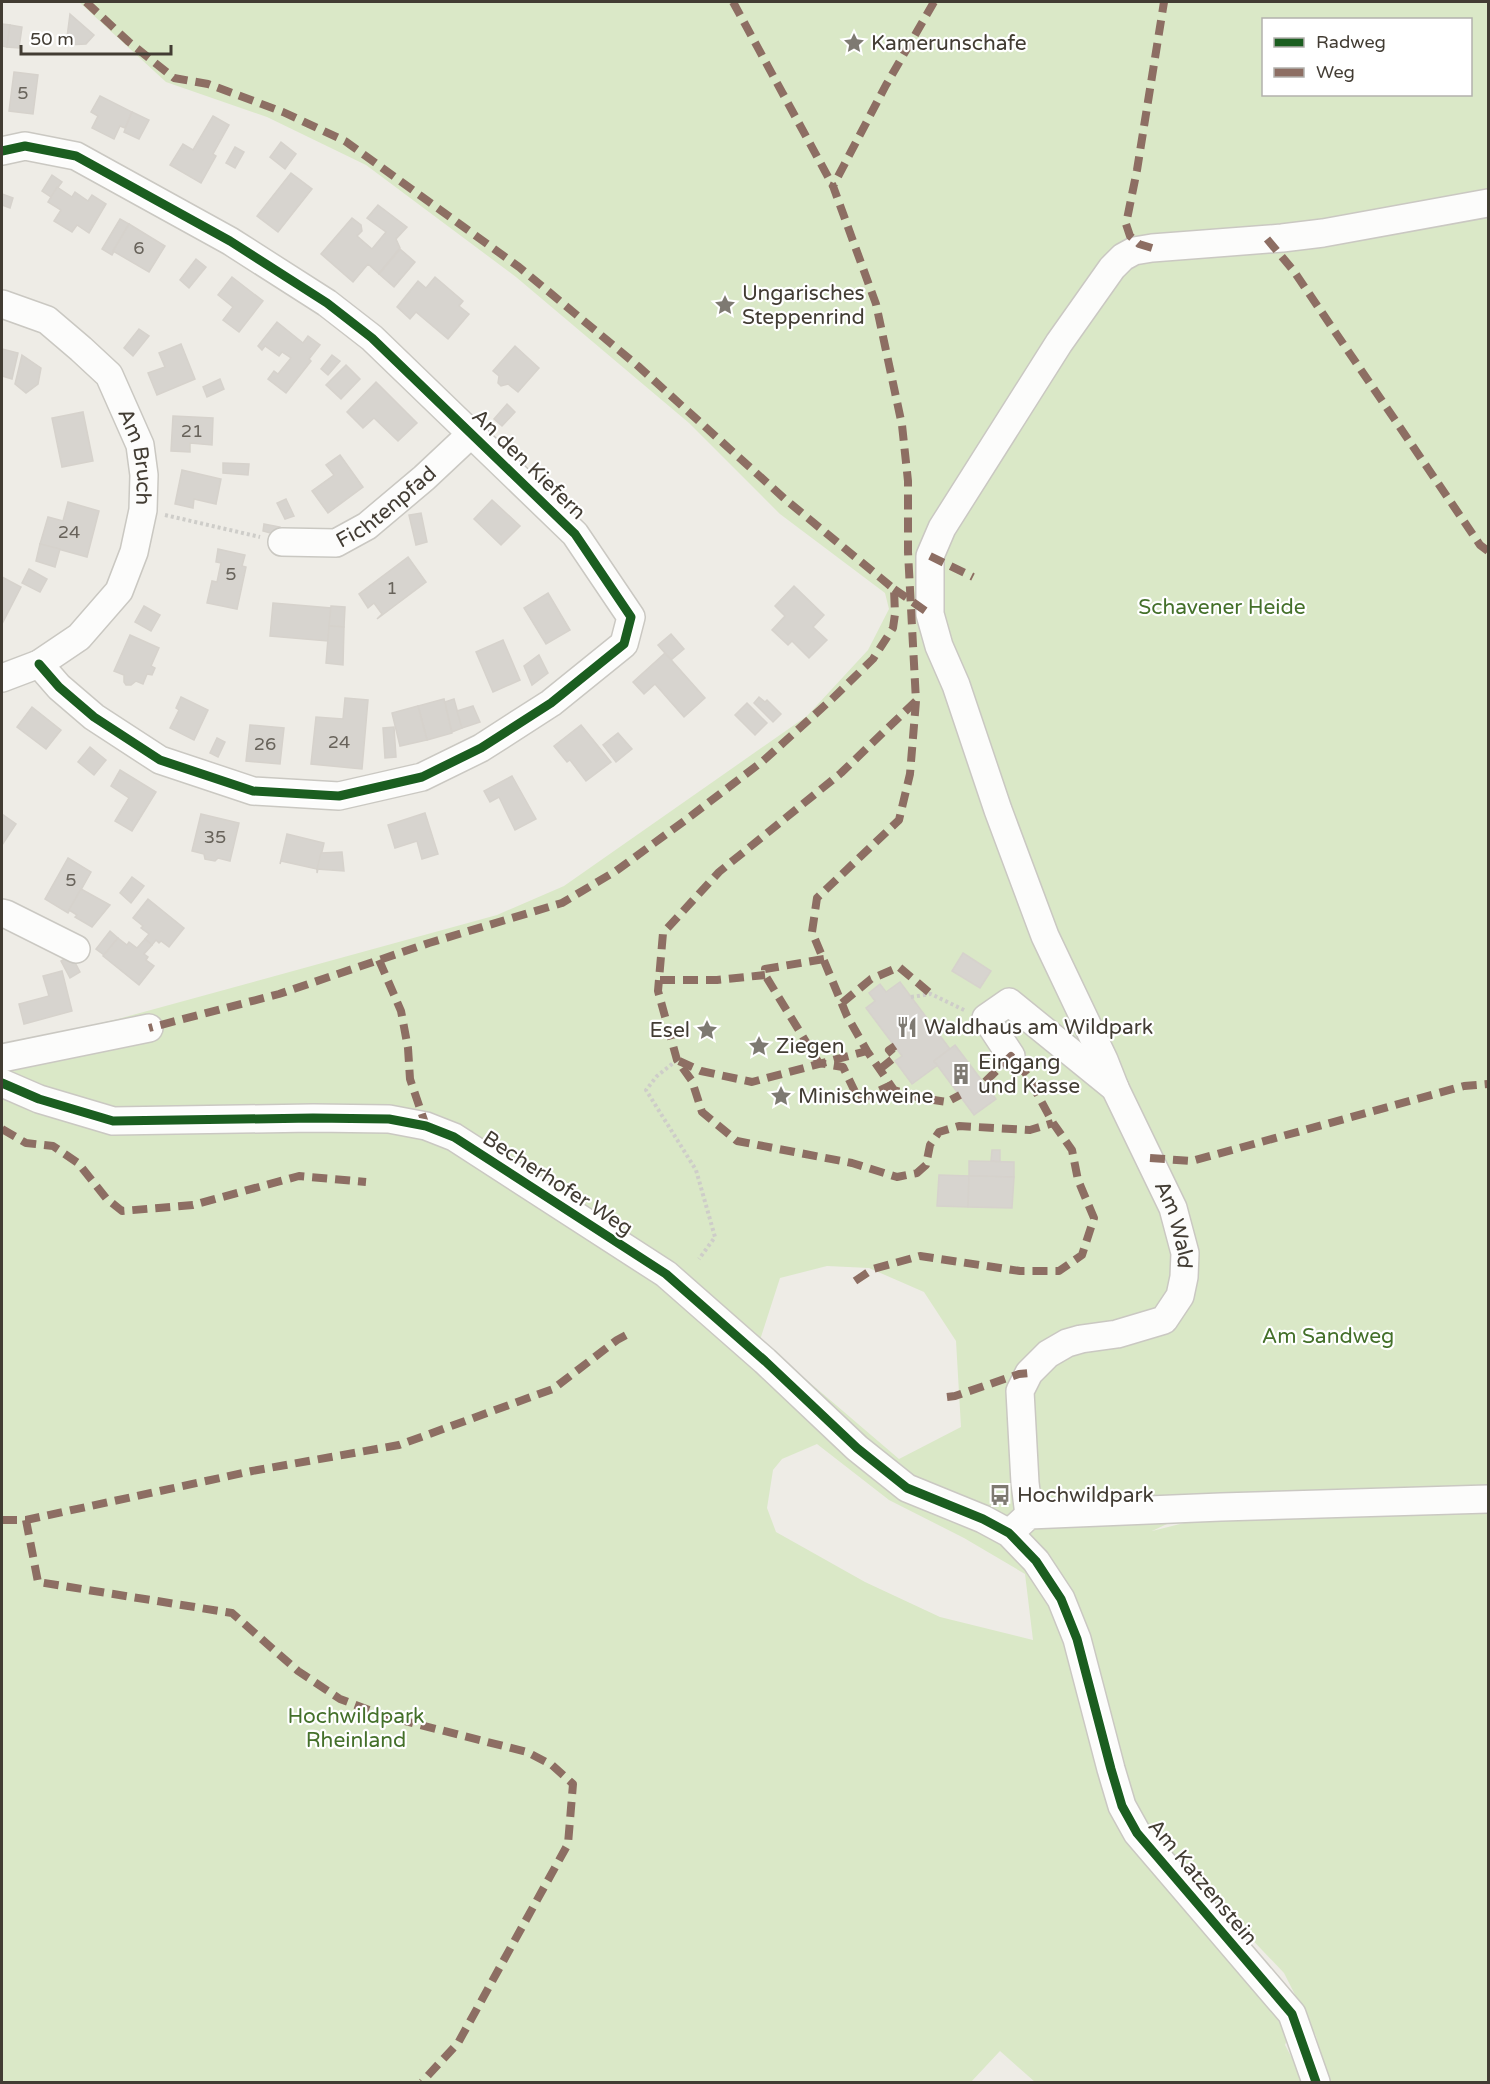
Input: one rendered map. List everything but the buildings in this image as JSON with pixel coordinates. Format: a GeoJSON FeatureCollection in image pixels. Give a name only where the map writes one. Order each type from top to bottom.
{"type":"FeatureCollection","features":[{"type":"Feature","properties":{"kind":"street","name":"An den Kiefern"},"geometry":{"type":"LineString","coordinates":[[2,151],[25,146],[76,156],[230,241],[327,303],[372,339],[575,534],[631,617],[624,644],[551,703],[481,748],[422,777],[339,796],[253,791],[160,760],[94,717],[59,687],[39,664]]}},
{"type":"Feature","properties":{"kind":"street"},"geometry":{"type":"LineString","coordinates":[[1114,1088],[1104,1060],[1045,936],[998,810],[956,685],[939,646],[930,614],[930,556],[942,528],[1059,343],[1112,268],[1123,257],[1152,248],[1323,233],[1488,203]]}},
{"type":"Feature","properties":{"kind":"street","name":"Am Bruch"},"geometry":{"type":"LineString","coordinates":[[2,304],[47,320],[109,375],[140,445],[144,475],[143,510],[134,552],[119,591],[79,637],[39,664],[2,678]]}},
{"type":"Feature","properties":{"kind":"street","name":"Fichtenpfad"},"geometry":{"type":"LineString","coordinates":[[282,542],[336,543],[367,526],[424,478],[472,433]]}},
{"type":"Feature","properties":{"kind":"street"},"geometry":{"type":"LineString","coordinates":[[2,913],[76,949]]}},
{"type":"Feature","properties":{"kind":"street","name":"Am Wald"},"geometry":{"type":"LineString","coordinates":[[986,1018],[1009,1002],[1114,1088],[1173,1208],[1185,1253],[1180,1296],[1164,1320],[1117,1334],[1081,1339],[1067,1344],[1048,1354],[1029,1374],[1020,1391],[1029,1515]]}},
{"type":"Feature","properties":{"kind":"street"},"geometry":{"type":"LineString","coordinates":[[986,1018],[1011,1056]]}},
{"type":"Feature","properties":{"kind":"street"},"geometry":{"type":"LineString","coordinates":[[2,1058],[149,1028]]}},
{"type":"Feature","properties":{"kind":"street","name":"Becherhofer Weg"},"geometry":{"type":"LineString","coordinates":[[2,1083],[39,1099],[113,1121],[389,1119],[426,1126],[454,1137],[666,1274],[765,1361],[857,1448],[907,1488],[983,1519],[1009,1533]]}},
{"type":"Feature","properties":{"kind":"street"},"geometry":{"type":"LineString","coordinates":[[1009,1533],[1029,1515],[1488,1499]]}},
{"type":"Feature","properties":{"kind":"street","name":"Am Katzenstein"},"geometry":{"type":"LineString","coordinates":[[1009,1533],[1036,1561],[1061,1599],[1077,1639],[1119,1797],[1137,1833],[1292,2014],[1316,2082]]}},
{"type":"Feature","properties":{"kind":"path"},"geometry":{"type":"LineString","coordinates":[[143,510],[282,542]]}},
{"type":"Feature","properties":{"kind":"path"},"geometry":{"type":"LineString","coordinates":[[911,997],[931,994],[963,1010],[986,1018]]}},
{"type":"Feature","properties":{"kind":"path"},"geometry":{"type":"LineString","coordinates":[[677,1060],[657,1076],[646,1090],[696,1170],[715,1237],[699,1258]]}},
{"type":"Feature","properties":{"kind":"green space"},"geometry":{"type":"Polygon","coordinates":[[[79,2],[1488,2],[1488,1492],[1223,1498],[1152,1531],[1224,1513],[1488,1505],[1488,2082],[1327,2082],[1316,2036],[1284,1973],[1145,1827],[1114,1744],[1104,1773],[1293,2026],[1285,2045],[1298,2069],[1301,2082],[1035,2082],[1000,2051],[971,2082],[2,2082],[2,1046],[118,1019],[497,915],[564,886],[807,716],[868,650],[889,609],[885,593],[780,514],[689,423],[516,277],[366,165],[267,117],[166,82],[79,2]],[[827,1266],[780,1278],[760,1340],[899,1459],[961,1427],[956,1341],[924,1292],[869,1268],[827,1266]],[[817,1444],[782,1459],[773,1470],[767,1508],[776,1532],[865,1582],[940,1617],[1033,1640],[1025,1574],[964,1538],[889,1500],[817,1444]]]}},
{"type":"Feature","properties":{"kind":"marked path"},"geometry":{"type":"LineString","coordinates":[[86,2],[129,42],[174,78],[208,84],[283,112],[345,141],[519,267],[638,366],[786,500],[894,589],[893,628],[873,659],[832,699],[763,761],[687,819],[616,871],[562,903],[429,943],[279,994],[149,1028]]}},
{"type":"Feature","properties":{"kind":"marked path"},"geometry":{"type":"LineString","coordinates":[[733,2],[833,186]]}},
{"type":"Feature","properties":{"kind":"marked path"},"geometry":{"type":"LineString","coordinates":[[934,2],[886,85],[833,186],[876,304],[902,425],[908,481],[908,552],[916,701],[841,773],[719,872],[663,933],[658,991],[677,1060],[692,1081],[702,1112],[737,1141],[852,1163],[897,1177],[917,1173],[926,1165],[930,1145],[939,1132],[959,1126],[1030,1130],[1053,1123]]}},
{"type":"Feature","properties":{"kind":"marked path"},"geometry":{"type":"LineString","coordinates":[[1152,248],[1139,244],[1130,236],[1126,224],[1164,2]]}},
{"type":"Feature","properties":{"kind":"marked path"},"geometry":{"type":"LineString","coordinates":[[1267,239],[1293,270],[1480,545],[1488,551]]}},
{"type":"Feature","properties":{"kind":"marked path"},"geometry":{"type":"LineString","coordinates":[[930,556],[973,577]]}},
{"type":"Feature","properties":{"kind":"marked path"},"geometry":{"type":"LineString","coordinates":[[894,589],[930,614]]}},
{"type":"Feature","properties":{"kind":"marked path"},"geometry":{"type":"LineString","coordinates":[[916,701],[910,774],[899,820],[817,898],[812,932],[847,1016],[867,1051],[894,1090],[920,1098],[947,1102],[960,1095]]}},
{"type":"Feature","properties":{"kind":"marked path"},"geometry":{"type":"LineString","coordinates":[[824,959],[765,969],[765,975],[819,1063],[843,1067],[859,1100],[891,1085]]}},
{"type":"Feature","properties":{"kind":"marked path"},"geometry":{"type":"LineString","coordinates":[[379,960],[401,1011],[408,1048],[410,1079],[426,1126]]}},
{"type":"Feature","properties":{"kind":"marked path"},"geometry":{"type":"LineString","coordinates":[[842,1003],[871,979],[899,967],[931,994]]}},
{"type":"Feature","properties":{"kind":"marked path"},"geometry":{"type":"LineString","coordinates":[[660,980],[717,980],[765,975]]}},
{"type":"Feature","properties":{"kind":"marked path"},"geometry":{"type":"LineString","coordinates":[[880,1069],[895,1057],[889,1050],[895,1046]]}},
{"type":"Feature","properties":{"kind":"marked path"},"geometry":{"type":"LineString","coordinates":[[679,1061],[701,1071],[752,1082],[867,1051]]}},
{"type":"Feature","properties":{"kind":"marked path"},"geometry":{"type":"LineString","coordinates":[[855,1281],[873,1269],[920,1256],[1020,1271],[1059,1271],[1082,1255],[1094,1218],[1078,1180],[1072,1150],[1053,1123],[1027,1075],[1011,1056],[984,1083]]}},
{"type":"Feature","properties":{"kind":"marked path"},"geometry":{"type":"LineString","coordinates":[[1150,1158],[1192,1161],[1464,1086],[1488,1084]]}},
{"type":"Feature","properties":{"kind":"marked path"},"geometry":{"type":"LineString","coordinates":[[2,1129],[26,1143],[53,1146],[78,1163],[106,1198],[122,1211],[193,1205],[299,1176],[366,1182]]}},
{"type":"Feature","properties":{"kind":"marked path"},"geometry":{"type":"LineString","coordinates":[[2,1520],[26,1520],[252,1471],[399,1445],[553,1389],[617,1340],[630,1333]]}},
{"type":"Feature","properties":{"kind":"marked path"},"geometry":{"type":"LineString","coordinates":[[947,1397],[1019,1374],[1029,1373]]}},
{"type":"Feature","properties":{"kind":"marked path"},"geometry":{"type":"LineString","coordinates":[[26,1520],[38,1582],[232,1613],[298,1671],[340,1699],[385,1716],[527,1752],[552,1765],[573,1784],[568,1844],[458,2043],[422,2082]]}},
{"type":"Feature","properties":{"kind":"cycle path"},"geometry":{"type":"LineString","coordinates":[[2,151],[25,146],[76,156],[230,241],[327,303],[372,338],[575,534],[631,617],[624,644],[551,703],[481,748],[422,777],[339,796],[253,791],[160,760],[94,717],[59,687],[39,664]]}},
{"type":"Feature","properties":{"kind":"cycle path"},"geometry":{"type":"LineString","coordinates":[[2,1083],[39,1099],[113,1121],[389,1119],[426,1126],[454,1137],[666,1274],[765,1361],[857,1448],[907,1488],[983,1519],[1009,1533],[1036,1561],[1061,1599],[1077,1639],[1122,1806],[1137,1833],[1292,2014],[1316,2082]]}},
{"type":"Feature","properties":{"kind":"place","name":"Kamerunschafe"},"geometry":{"type":"Point","coordinates":[854,43]}},
{"type":"Feature","properties":{"kind":"place","name":"Ungarisches Steppenrind"},"geometry":{"type":"Point","coordinates":[725,305]}},
{"type":"Feature","properties":{"kind":"place","name":"Waldhaus am Wildpark"},"geometry":{"type":"Point","coordinates":[907,1027]}},
{"type":"Feature","properties":{"kind":"place","name":"Esel"},"geometry":{"type":"Point","coordinates":[707,1030]}},
{"type":"Feature","properties":{"kind":"place","name":"Ziegen"},"geometry":{"type":"Point","coordinates":[759,1046]}},
{"type":"Feature","properties":{"kind":"place","name":"Eingang und Kasse"},"geometry":{"type":"Point","coordinates":[961,1074]}},
{"type":"Feature","properties":{"kind":"place","name":"Minischweine"},"geometry":{"type":"Point","coordinates":[781,1096]}},
{"type":"Feature","properties":{"kind":"place","name":"Hochwildpark"},"geometry":{"type":"Point","coordinates":[1000,1495]}},
{"type":"Feature","properties":{"kind":"park label","name":"Schavener Heide"},"geometry":{"type":"Point","coordinates":[1222,607]}},
{"type":"Feature","properties":{"kind":"park label","name":"Am Sandweg"},"geometry":{"type":"Point","coordinates":[1328,1336]}},
{"type":"Feature","properties":{"kind":"park label","name":"Hochwildpark Rheinland"},"geometry":{"type":"Point","coordinates":[356,1728]}}]}
